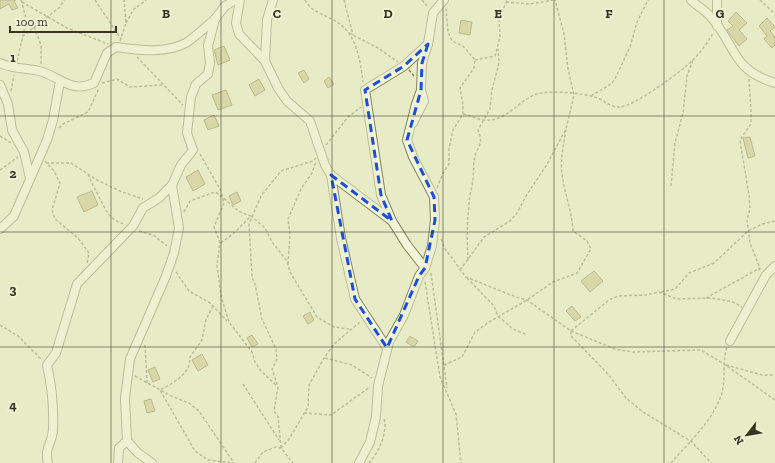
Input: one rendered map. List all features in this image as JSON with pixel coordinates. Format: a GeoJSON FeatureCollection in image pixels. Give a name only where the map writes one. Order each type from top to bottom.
{"type":"FeatureCollection","features":[{"type":"Feature","properties":{"kind":"street"},"geometry":{"type":"LineString","coordinates":[[48,463],[46,454],[52,432],[53,394],[47,365],[56,353],[77,284],[133,226],[143,208],[153,202],[172,185],[180,165],[192,150],[187,133],[191,114],[191,97],[196,84],[208,74],[210,63],[208,46],[216,19],[226,3],[235,0]]}},
{"type":"Feature","properties":{"kind":"street"},"geometry":{"type":"LineString","coordinates":[[240,0],[236,23],[239,34],[265,61],[278,88],[287,101],[310,121],[320,152],[331,175],[346,266],[355,299],[387,348]]}},
{"type":"Feature","properties":{"kind":"street"},"geometry":{"type":"LineString","coordinates":[[265,61],[267,20],[273,0]]}},
{"type":"Feature","properties":{"kind":"street"},"geometry":{"type":"LineString","coordinates":[[691,0],[708,14],[737,59],[749,71],[761,79],[775,83]]}},
{"type":"Feature","properties":{"kind":"street"},"geometry":{"type":"LineString","coordinates":[[717,0],[717,26]]}},
{"type":"Feature","properties":{"kind":"street"},"geometry":{"type":"LineString","coordinates":[[359,463],[370,442],[376,417],[377,384],[387,348],[404,315],[419,276],[426,264],[432,246],[436,220],[434,197],[413,157],[406,140],[421,87],[422,63],[428,44],[433,12],[445,3]]}},
{"type":"Feature","properties":{"kind":"street"},"geometry":{"type":"LineString","coordinates":[[0,63],[42,72],[60,82],[85,87],[94,83],[107,53],[116,47],[149,52],[187,42],[216,19]]}},
{"type":"Feature","properties":{"kind":"street"},"geometry":{"type":"LineString","coordinates":[[426,264],[407,245],[392,221],[382,195],[365,90],[404,66],[428,44]]}},
{"type":"Feature","properties":{"kind":"street"},"geometry":{"type":"LineString","coordinates":[[0,229],[14,216],[40,156],[53,120],[60,82]]}},
{"type":"Feature","properties":{"kind":"street"},"geometry":{"type":"LineString","coordinates":[[0,85],[8,104],[12,130],[24,152],[30,179]]}},
{"type":"Feature","properties":{"kind":"street"},"geometry":{"type":"LineString","coordinates":[[331,175],[392,221]]}},
{"type":"Feature","properties":{"kind":"street"},"geometry":{"type":"LineString","coordinates":[[152,463],[138,453],[127,441],[126,398],[130,359],[174,253],[179,228],[172,185]]}},
{"type":"Feature","properties":{"kind":"street"},"geometry":{"type":"LineString","coordinates":[[730,341],[766,275],[775,266]]}},
{"type":"Feature","properties":{"kind":"street"},"geometry":{"type":"LineString","coordinates":[[118,463],[119,448],[127,441]]}},
{"type":"Feature","properties":{"kind":"path"},"geometry":{"type":"LineString","coordinates":[[23,36],[60,7],[64,0]]}},
{"type":"Feature","properties":{"kind":"path"},"geometry":{"type":"LineString","coordinates":[[95,0],[121,39],[191,114]]}},
{"type":"Feature","properties":{"kind":"path"},"geometry":{"type":"LineString","coordinates":[[124,0],[126,23]]}},
{"type":"Feature","properties":{"kind":"path"},"geometry":{"type":"LineString","coordinates":[[21,1],[67,28],[116,47],[121,39],[126,23],[133,10],[146,0]]}},
{"type":"Feature","properties":{"kind":"path"},"geometry":{"type":"LineString","coordinates":[[304,0],[315,11],[338,22],[348,33],[358,50],[365,90]]}},
{"type":"Feature","properties":{"kind":"path"},"geometry":{"type":"LineString","coordinates":[[344,0],[353,35]]}},
{"type":"Feature","properties":{"kind":"path"},"geometry":{"type":"LineString","coordinates":[[422,0],[433,12]]}},
{"type":"Feature","properties":{"kind":"path"},"geometry":{"type":"LineString","coordinates":[[444,365],[462,357],[475,332],[498,316],[527,300],[553,282],[577,273],[591,249],[587,241],[573,231],[572,213],[566,195],[561,171],[566,129],[574,93],[568,69],[564,34],[554,0],[528,4],[506,1],[498,20],[500,37],[498,49],[499,63],[492,90],[490,109],[478,130],[481,137],[480,146],[475,154],[473,179],[469,200],[467,222],[468,260]]}},
{"type":"Feature","properties":{"kind":"path"},"geometry":{"type":"LineString","coordinates":[[590,96],[611,84],[615,79],[630,47],[636,22],[648,0]]}},
{"type":"Feature","properties":{"kind":"path"},"geometry":{"type":"LineString","coordinates":[[760,0],[775,14]]}},
{"type":"Feature","properties":{"kind":"path"},"geometry":{"type":"LineString","coordinates":[[8,104],[26,18],[21,1]]}},
{"type":"Feature","properties":{"kind":"path"},"geometry":{"type":"LineString","coordinates":[[434,197],[443,173],[449,164],[449,149],[453,130],[463,114],[460,88],[474,68],[475,60],[464,46],[452,40],[448,32],[445,16],[445,3]]}},
{"type":"Feature","properties":{"kind":"path"},"geometry":{"type":"LineString","coordinates":[[671,186],[674,144],[683,113],[687,76],[694,60],[717,26]]}},
{"type":"Feature","properties":{"kind":"path"},"geometry":{"type":"LineString","coordinates":[[34,27],[41,45],[42,72]]}},
{"type":"Feature","properties":{"kind":"path"},"geometry":{"type":"LineString","coordinates":[[348,33],[378,48],[404,66],[421,87]]}},
{"type":"Feature","properties":{"kind":"path"},"geometry":{"type":"LineString","coordinates":[[475,60],[495,56],[498,49]]}},
{"type":"Feature","properties":{"kind":"path"},"geometry":{"type":"LineString","coordinates":[[463,114],[474,115],[483,120],[494,119],[506,114],[537,94],[574,93],[590,96],[610,105],[620,107],[647,95],[676,75],[694,60]]}},
{"type":"Feature","properties":{"kind":"path"},"geometry":{"type":"LineString","coordinates":[[749,71],[752,118],[750,125],[742,134],[740,141],[749,195],[750,209],[747,215],[748,231],[750,243],[760,268],[758,274]]}},
{"type":"Feature","properties":{"kind":"path"},"geometry":{"type":"LineString","coordinates":[[57,129],[63,124],[88,112],[98,91],[100,77]]}},
{"type":"Feature","properties":{"kind":"path"},"geometry":{"type":"LineString","coordinates":[[99,84],[117,79],[130,87],[163,85]]}},
{"type":"Feature","properties":{"kind":"path"},"geometry":{"type":"LineString","coordinates":[[320,152],[348,118],[366,103]]}},
{"type":"Feature","properties":{"kind":"path"},"geometry":{"type":"LineString","coordinates":[[460,270],[484,237],[510,221],[517,213],[526,196],[546,166],[566,129]]}},
{"type":"Feature","properties":{"kind":"path"},"geometry":{"type":"LineString","coordinates":[[192,150],[200,154],[220,189],[224,203],[214,227],[220,243],[217,265],[221,296],[229,322]]}},
{"type":"Feature","properties":{"kind":"path"},"geometry":{"type":"LineString","coordinates":[[0,170],[24,152]]}},
{"type":"Feature","properties":{"kind":"path"},"geometry":{"type":"LineString","coordinates":[[40,156],[54,171],[60,184],[52,210],[56,219],[78,238],[89,253],[85,268]]}},
{"type":"Feature","properties":{"kind":"path"},"geometry":{"type":"LineString","coordinates":[[220,243],[235,232],[251,216],[262,196],[281,171],[313,161],[317,156],[312,173],[301,189],[288,220],[290,235],[288,266]]}},
{"type":"Feature","properties":{"kind":"path"},"geometry":{"type":"LineString","coordinates":[[46,162],[71,163],[97,180],[122,192],[153,202]]}},
{"type":"Feature","properties":{"kind":"path"},"geometry":{"type":"LineString","coordinates":[[88,174],[92,185],[107,213],[116,222],[133,226],[135,229],[159,239],[174,253]]}},
{"type":"Feature","properties":{"kind":"path"},"geometry":{"type":"LineString","coordinates":[[178,222],[190,201],[215,192],[233,209],[251,216],[265,228],[272,242],[286,261],[306,302],[317,317],[334,327],[349,329]]}},
{"type":"Feature","properties":{"kind":"path"},"geometry":{"type":"LineString","coordinates":[[251,216],[249,230],[252,247],[250,256],[252,277],[255,284],[262,319],[276,349],[277,359],[272,369],[278,387],[274,412],[278,417],[281,448],[293,463]]}},
{"type":"Feature","properties":{"kind":"path"},"geometry":{"type":"LineString","coordinates":[[712,463],[692,442],[643,412],[626,398],[608,374],[571,336],[572,331],[609,300],[618,296],[646,296],[676,289],[689,273],[714,263],[748,231],[762,224],[775,221]]}},
{"type":"Feature","properties":{"kind":"path"},"geometry":{"type":"LineString","coordinates":[[440,235],[445,249],[460,270],[494,306],[498,316],[513,329],[527,335]]}},
{"type":"Feature","properties":{"kind":"path"},"geometry":{"type":"LineString","coordinates":[[171,263],[180,281],[189,291],[213,306],[229,322],[252,352],[261,371],[278,387]]}},
{"type":"Feature","properties":{"kind":"path"},"geometry":{"type":"LineString","coordinates":[[426,264],[434,292],[447,390]]}},
{"type":"Feature","properties":{"kind":"path"},"geometry":{"type":"LineString","coordinates":[[426,264],[426,290],[437,362],[440,376],[456,414],[461,463]]}},
{"type":"Feature","properties":{"kind":"path"},"geometry":{"type":"LineString","coordinates":[[704,298],[760,268]]}},
{"type":"Feature","properties":{"kind":"path"},"geometry":{"type":"LineString","coordinates":[[466,277],[527,300],[572,331],[615,349],[633,352],[701,350],[724,364],[775,400]]}},
{"type":"Feature","properties":{"kind":"path"},"geometry":{"type":"LineString","coordinates":[[659,292],[677,299],[704,298],[733,302],[747,310]]}},
{"type":"Feature","properties":{"kind":"path"},"geometry":{"type":"LineString","coordinates":[[160,390],[176,381],[186,372],[190,362],[190,357],[202,340],[206,319],[213,306]]}},
{"type":"Feature","properties":{"kind":"path"},"geometry":{"type":"LineString","coordinates":[[281,448],[289,440],[308,407],[309,384],[324,358],[334,344],[349,329],[367,318]]}},
{"type":"Feature","properties":{"kind":"path"},"geometry":{"type":"LineString","coordinates":[[0,325],[18,336],[47,365]]}},
{"type":"Feature","properties":{"kind":"path"},"geometry":{"type":"LineString","coordinates":[[145,340],[147,383]]}},
{"type":"Feature","properties":{"kind":"path"},"geometry":{"type":"LineString","coordinates":[[671,463],[692,442],[717,405],[725,376],[724,354],[730,341]]}},
{"type":"Feature","properties":{"kind":"path"},"geometry":{"type":"LineString","coordinates":[[304,414],[331,415],[377,384],[369,374],[352,366],[324,358]]}},
{"type":"Feature","properties":{"kind":"path"},"geometry":{"type":"LineString","coordinates":[[724,364],[762,375],[775,375]]}},
{"type":"Feature","properties":{"kind":"path"},"geometry":{"type":"LineString","coordinates":[[128,372],[160,390],[189,403],[200,411],[234,463]]}},
{"type":"Feature","properties":{"kind":"path"},"geometry":{"type":"LineString","coordinates":[[243,384],[280,441]]}},
{"type":"Feature","properties":{"kind":"path"},"geometry":{"type":"LineString","coordinates":[[160,390],[195,451],[208,460],[234,463]]}},
{"type":"Feature","properties":{"kind":"path"},"geometry":{"type":"LineString","coordinates":[[255,463],[263,452],[276,447],[281,448]]}},
{"type":"Feature","properties":{"kind":"highlighted area"},"geometry":{"type":"Polygon","coordinates":[[[428,44],[422,63],[421,90],[407,140],[434,197],[435,220],[425,268],[419,276],[387,348],[355,299],[331,175],[392,221],[381,195],[365,90],[404,66],[428,44]]]}},
{"type":"Feature","properties":{"kind":"building"},"geometry":{"type":"Polygon","coordinates":[[[0,0],[16,0],[14,1],[18,8],[12,10],[9,4],[0,9],[0,0]]]}},
{"type":"Feature","properties":{"kind":"building"},"geometry":{"type":"Polygon","coordinates":[[[736,12],[747,23],[739,30],[747,39],[739,46],[727,30],[733,26],[728,21],[736,12]]]}},
{"type":"Feature","properties":{"kind":"building"},"geometry":{"type":"Polygon","coordinates":[[[767,18],[775,27],[770,31],[775,37],[775,45],[772,48],[764,39],[767,36],[759,26],[767,18]]]}},
{"type":"Feature","properties":{"kind":"building"},"geometry":{"type":"Polygon","coordinates":[[[461,20],[472,22],[470,35],[459,33],[461,20]]]}},
{"type":"Feature","properties":{"kind":"building"},"geometry":{"type":"Polygon","coordinates":[[[224,46],[230,60],[218,65],[214,50],[224,46]]]}},
{"type":"Feature","properties":{"kind":"building"},"geometry":{"type":"Polygon","coordinates":[[[304,70],[309,79],[304,83],[298,73],[304,70]]]}},
{"type":"Feature","properties":{"kind":"building"},"geometry":{"type":"Polygon","coordinates":[[[329,77],[334,84],[328,88],[324,81],[329,77]]]}},
{"type":"Feature","properties":{"kind":"building"},"geometry":{"type":"Polygon","coordinates":[[[259,79],[265,90],[255,96],[249,85],[259,79]]]}},
{"type":"Feature","properties":{"kind":"building"},"geometry":{"type":"Polygon","coordinates":[[[226,90],[232,105],[218,110],[212,95],[226,90]]]}},
{"type":"Feature","properties":{"kind":"building"},"geometry":{"type":"Polygon","coordinates":[[[214,115],[219,126],[208,130],[204,120],[214,115]]]}},
{"type":"Feature","properties":{"kind":"building"},"geometry":{"type":"Polygon","coordinates":[[[750,137],[755,156],[748,158],[743,138],[750,137]]]}},
{"type":"Feature","properties":{"kind":"building"},"geometry":{"type":"Polygon","coordinates":[[[198,170],[205,184],[193,191],[186,177],[198,170]]]}},
{"type":"Feature","properties":{"kind":"building"},"geometry":{"type":"Polygon","coordinates":[[[92,191],[98,205],[84,212],[77,197],[92,191]]]}},
{"type":"Feature","properties":{"kind":"building"},"geometry":{"type":"Polygon","coordinates":[[[237,192],[241,201],[233,205],[229,196],[237,192]]]}},
{"type":"Feature","properties":{"kind":"building"},"geometry":{"type":"Polygon","coordinates":[[[594,271],[603,281],[590,292],[581,281],[594,271]]]}},
{"type":"Feature","properties":{"kind":"building"},"geometry":{"type":"Polygon","coordinates":[[[572,306],[581,317],[575,321],[566,311],[572,306]]]}},
{"type":"Feature","properties":{"kind":"building"},"geometry":{"type":"Polygon","coordinates":[[[310,312],[314,320],[308,324],[303,316],[310,312]]]}},
{"type":"Feature","properties":{"kind":"building"},"geometry":{"type":"Polygon","coordinates":[[[252,335],[258,344],[252,347],[247,338],[252,335]]]}},
{"type":"Feature","properties":{"kind":"building"},"geometry":{"type":"Polygon","coordinates":[[[410,336],[418,341],[414,347],[406,342],[410,336]]]}},
{"type":"Feature","properties":{"kind":"building"},"geometry":{"type":"Polygon","coordinates":[[[202,354],[208,365],[198,371],[192,360],[202,354]]]}},
{"type":"Feature","properties":{"kind":"building"},"geometry":{"type":"Polygon","coordinates":[[[155,367],[160,379],[153,382],[148,370],[155,367]]]}},
{"type":"Feature","properties":{"kind":"building"},"geometry":{"type":"Polygon","coordinates":[[[151,399],[155,411],[147,413],[144,401],[151,399]]]}}]}
